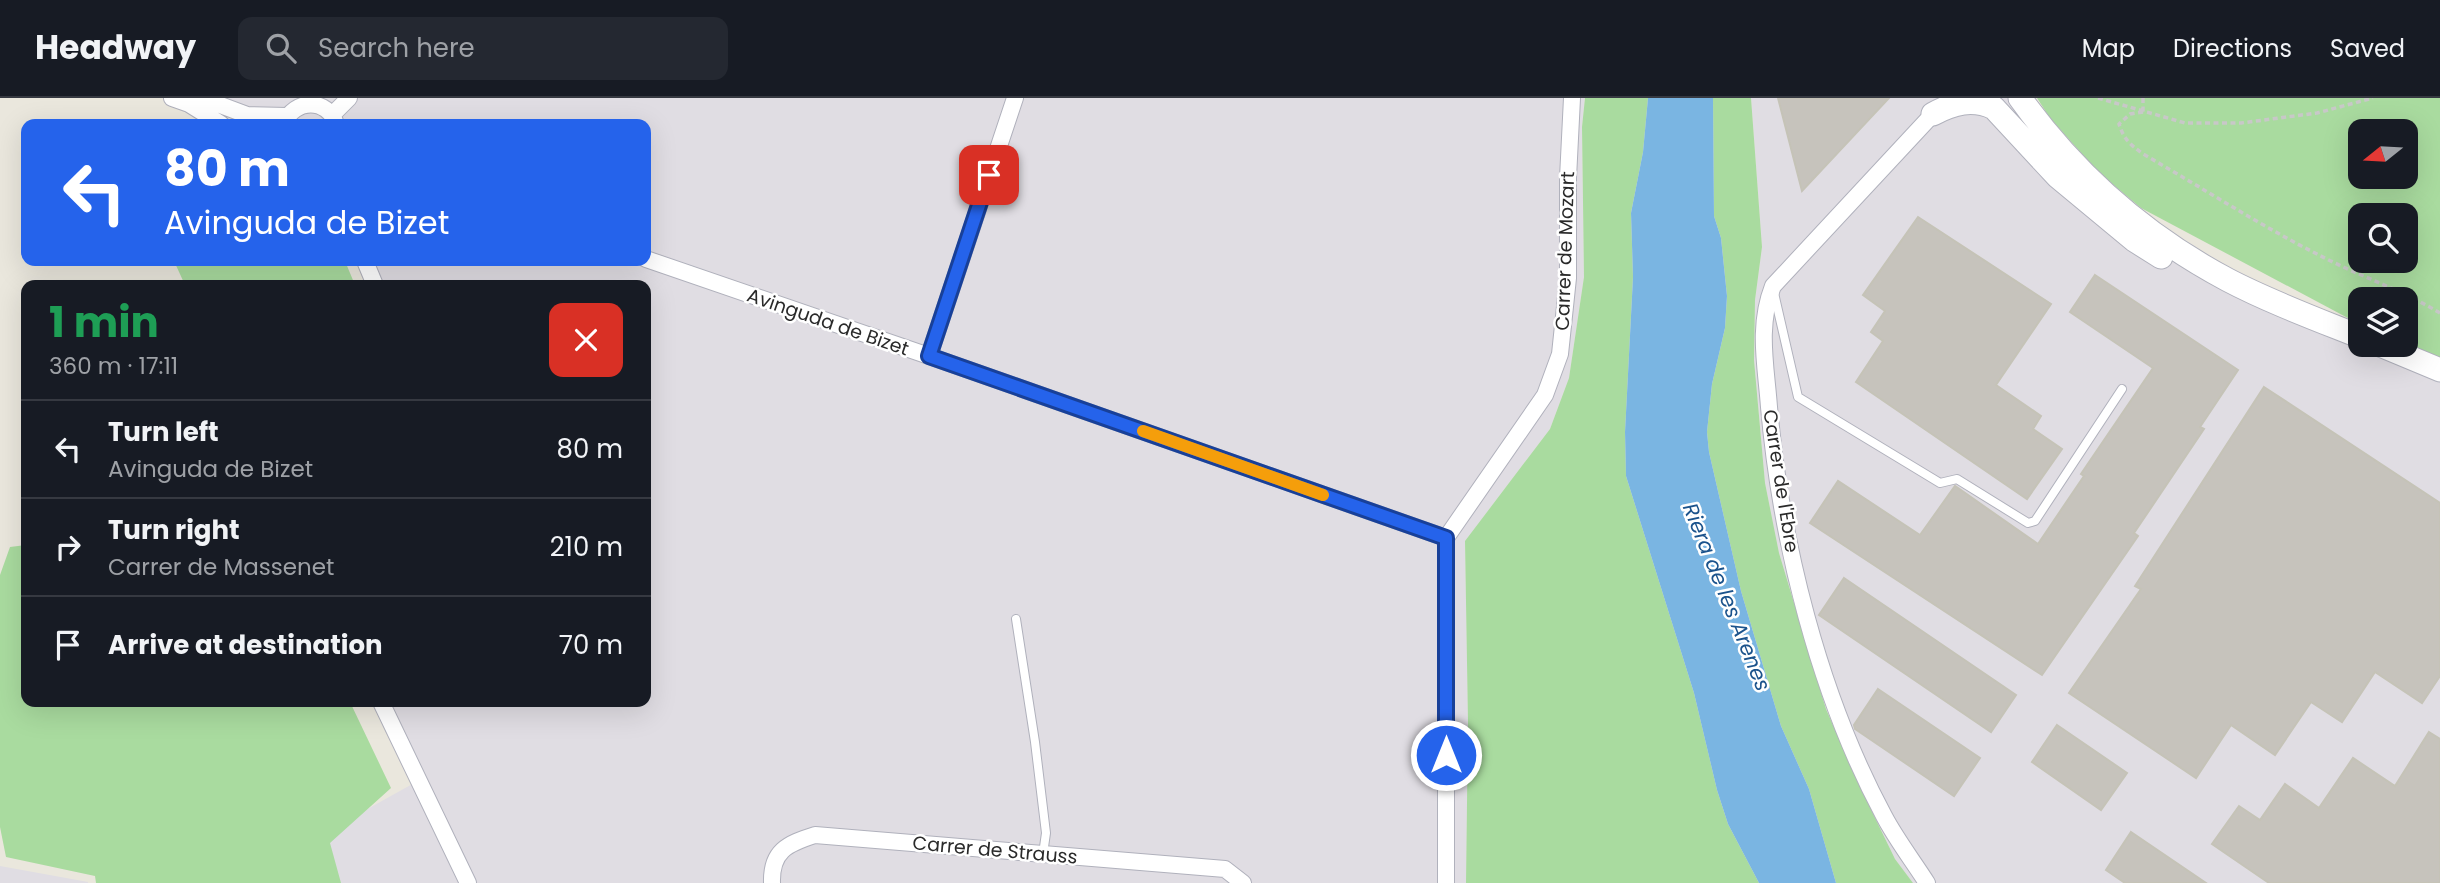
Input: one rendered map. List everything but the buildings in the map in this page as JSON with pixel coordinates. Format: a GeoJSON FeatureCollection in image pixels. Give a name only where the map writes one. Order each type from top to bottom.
{"type":"FeatureCollection","features":[{"type":"Feature","properties":{"kind":"main road"},"geometry":{"type":"LineString","coordinates":[[2020,98],[2064,153],[2112,200],[2148,230],[2192,260],[2256,293],[2348,332]]}},
{"type":"Feature","properties":{"kind":"main road"},"geometry":{"type":"LineString","coordinates":[[1937,106],[1983,102],[1994,108],[2058,177],[2134,240],[2195,276],[2215,284],[2256,293]]}},
{"type":"Feature","properties":{"kind":"main road"},"geometry":{"type":"LineString","coordinates":[[2409,357],[2440,370]]}},
{"type":"Feature","properties":{"kind":"street"},"geometry":{"type":"LineString","coordinates":[[172,98],[189,104],[213,119]]}},
{"type":"Feature","properties":{"kind":"street"},"geometry":{"type":"LineString","coordinates":[[286,119],[292,109],[310,100],[318,103],[334,119],[349,98]]}},
{"type":"Feature","properties":{"kind":"street"},"geometry":{"type":"LineString","coordinates":[[929,356],[1015,98]]}},
{"type":"Feature","properties":{"kind":"street","name":"Carrer de Mozart"},"geometry":{"type":"LineString","coordinates":[[1446,538],[1545,395],[1560,354],[1568,278],[1568,178],[1572,98]]}},
{"type":"Feature","properties":{"kind":"street"},"geometry":{"type":"LineString","coordinates":[[189,104],[207,100],[247,115],[277,119]]}},
{"type":"Feature","properties":{"kind":"street","name":"Carrer de l'Ebre"},"geometry":{"type":"LineString","coordinates":[[1927,883],[1885,817],[1852,750],[1830,695],[1791,551],[1773,456],[1763,333],[1765,308],[1773,286],[1937,106]]}},
{"type":"Feature","properties":{"kind":"street","name":"Avinguda de Bizet"},"geometry":{"type":"LineString","coordinates":[[651,261],[1446,538]]}},
{"type":"Feature","properties":{"kind":"street"},"geometry":{"type":"LineString","coordinates":[[1446,538],[1446,883]]}},
{"type":"Feature","properties":{"kind":"street"},"geometry":{"type":"LineString","coordinates":[[383,707],[468,883]]}},
{"type":"Feature","properties":{"kind":"street","name":"Carrer de Strauss"},"geometry":{"type":"LineString","coordinates":[[772,883],[772,868],[779,852],[815,835],[1225,869],[1243,883]]}},
{"type":"Feature","properties":{"kind":"lane"},"geometry":{"type":"LineString","coordinates":[[1773,286],[1798,397],[1940,483],[1957,479],[2028,523],[2035,521],[2122,389]]}},
{"type":"Feature","properties":{"kind":"lane"},"geometry":{"type":"LineString","coordinates":[[1016,619],[1046,833],[1043,854]]}},
{"type":"Feature","properties":{"kind":"path"},"geometry":{"type":"LineString","coordinates":[[2098,98],[2185,123],[2241,123],[2316,113],[2373,98]]}},
{"type":"Feature","properties":{"kind":"path"},"geometry":{"type":"LineString","coordinates":[[2143,98],[2143,113]]}},
{"type":"Feature","properties":{"kind":"path"},"geometry":{"type":"LineString","coordinates":[[2143,113],[2130,114],[2119,124],[2129,144],[2143,154],[2236,212],[2317,255],[2420,301],[2440,313]]}},
{"type":"Feature","properties":{"kind":"shaded area"},"geometry":{"type":"Polygon","coordinates":[[[172,98],[1585,98],[1582,127],[1584,277],[1569,378],[1550,429],[1465,541],[1468,723],[1466,883],[330,883],[310,841],[416,782],[381,707],[651,707],[651,280],[373,280],[367,266],[651,266],[651,119],[234,119],[172,98]]]}},
{"type":"Feature","properties":{"kind":"shaded area"},"geometry":{"type":"Polygon","coordinates":[[[1751,98],[2020,98],[2112,200],[2348,337],[2348,357],[2418,355],[2440,363],[2440,883],[1913,883],[1895,859],[1826,709],[1779,553],[1765,483],[1754,360],[1755,300],[1762,247],[1751,98]]]}},
{"type":"Feature","properties":{"kind":"shaded area"},"geometry":{"type":"Polygon","coordinates":[[[0,866],[88,882],[88,883],[0,883],[0,866]]]}},
{"type":"Feature","properties":{"kind":"green space"},"geometry":{"type":"Polygon","coordinates":[[[1585,98],[1648,98],[1643,152],[1631,213],[1633,277],[1625,432],[1626,476],[1694,693],[1717,790],[1728,824],[1759,883],[1466,883],[1468,723],[1465,541],[1550,429],[1569,378],[1584,277],[1582,127],[1585,98]]]}},
{"type":"Feature","properties":{"kind":"green space"},"geometry":{"type":"Polygon","coordinates":[[[1713,98],[1751,98],[1762,247],[1755,300],[1754,360],[1765,483],[1779,553],[1826,709],[1895,859],[1913,883],[1836,883],[1809,789],[1781,726],[1741,591],[1709,452],[1707,432],[1712,384],[1725,328],[1727,296],[1721,238],[1714,216],[1713,98]]]}},
{"type":"Feature","properties":{"kind":"green space"},"geometry":{"type":"Polygon","coordinates":[[[2037,98],[2440,98],[2440,367],[2418,353],[2418,287],[2348,287],[2348,318],[2141,208],[2098,172],[2050,118],[2037,98]]]}},
{"type":"Feature","properties":{"kind":"green space"},"geometry":{"type":"Polygon","coordinates":[[[176,266],[347,266],[353,280],[183,280],[176,266]]]}},
{"type":"Feature","properties":{"kind":"green space"},"geometry":{"type":"Polygon","coordinates":[[[21,546],[21,707],[352,707],[391,788],[330,843],[341,883],[96,883],[95,876],[6,857],[0,827],[0,575],[10,547],[21,546]]]}},
{"type":"Feature","properties":{"kind":"water","name":"Riera de les Arenes"},"geometry":{"type":"Polygon","coordinates":[[[1648,98],[1713,98],[1714,216],[1721,238],[1727,296],[1725,328],[1712,384],[1707,432],[1709,452],[1741,591],[1781,726],[1809,789],[1836,883],[1759,883],[1728,824],[1717,790],[1694,693],[1626,476],[1625,432],[1633,277],[1631,213],[1643,152],[1648,98]]]}},
{"type":"Feature","properties":{"kind":"slow traffic"},"geometry":{"type":"LineString","coordinates":[[1143,431],[1323,495]]}},
{"type":"Feature","properties":{"kind":"route"},"geometry":{"type":"LineString","coordinates":[[989,175],[929,356],[1446,538],[1446,755]]}}]}
